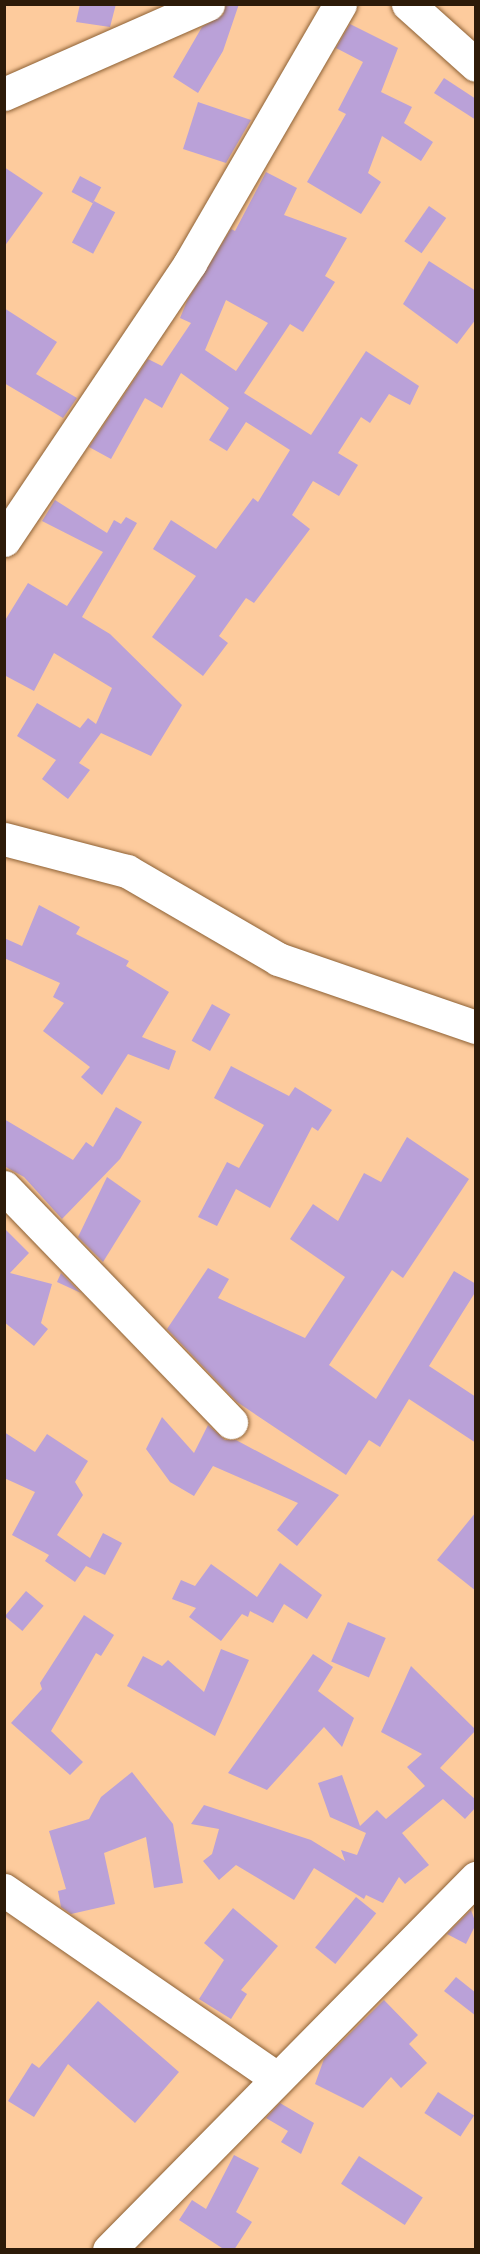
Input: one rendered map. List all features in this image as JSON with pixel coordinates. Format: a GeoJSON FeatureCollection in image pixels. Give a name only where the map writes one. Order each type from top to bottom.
{"type":"FeatureCollection","features":[{"type":"Feature","properties":{"kind":"street"},"geometry":{"type":"LineString","coordinates":[[4,94],[208,4]]}},
{"type":"Feature","properties":{"kind":"street"},"geometry":{"type":"LineString","coordinates":[[4,540],[190,263],[340,4]]}},
{"type":"Feature","properties":{"kind":"street"},"geometry":{"type":"LineString","coordinates":[[408,4],[476,64]]}},
{"type":"Feature","properties":{"kind":"street"},"geometry":{"type":"LineString","coordinates":[[4,838],[127,871],[278,959],[476,1027]]}},
{"type":"Feature","properties":{"kind":"street"},"geometry":{"type":"LineString","coordinates":[[4,1187],[231,1422]]}},
{"type":"Feature","properties":{"kind":"street"},"geometry":{"type":"LineString","coordinates":[[109,2250],[274,2077],[476,1878]]}},
{"type":"Feature","properties":{"kind":"street"},"geometry":{"type":"LineString","coordinates":[[4,1890],[274,2077]]}},
{"type":"Feature","properties":{"kind":"building"},"geometry":{"type":"Polygon","coordinates":[[[80,4],[116,4],[110,27],[76,22],[80,4]]]}},
{"type":"Feature","properties":{"kind":"building"},"geometry":{"type":"Polygon","coordinates":[[[226,4],[239,4],[223,51],[198,93],[173,77],[202,27],[223,15],[226,4]]]}},
{"type":"Feature","properties":{"kind":"building"},"geometry":{"type":"Polygon","coordinates":[[[350,24],[398,48],[381,92],[412,107],[404,123],[433,142],[421,161],[382,136],[368,173],[381,182],[361,214],[307,182],[346,114],[338,110],[363,62],[336,48],[350,24]]]}},
{"type":"Feature","properties":{"kind":"building"},"geometry":{"type":"Polygon","coordinates":[[[444,78],[476,99],[476,120],[434,93],[444,78]]]}},
{"type":"Feature","properties":{"kind":"building"},"geometry":{"type":"Polygon","coordinates":[[[198,102],[251,120],[226,163],[183,149],[198,102]]]}},
{"type":"Feature","properties":{"kind":"building"},"geometry":{"type":"Polygon","coordinates":[[[4,167],[43,193],[4,247],[4,167]]]}},
{"type":"Feature","properties":{"kind":"building"},"geometry":{"type":"Polygon","coordinates":[[[266,172],[297,188],[284,215],[347,238],[325,276],[335,282],[303,332],[290,324],[244,393],[311,435],[366,351],[419,386],[410,405],[389,394],[370,423],[361,417],[338,453],[358,465],[339,496],[313,481],[292,515],[310,529],[254,603],[246,598],[219,636],[228,643],[203,676],[152,637],[196,576],[153,549],[171,520],[216,549],[253,498],[258,502],[290,450],[246,422],[227,451],[209,440],[229,408],[181,373],[162,408],[145,398],[111,459],[89,447],[148,359],[162,366],[191,323],[180,318],[187,301],[231,229],[235,231],[266,172]],[[226,300],[205,350],[236,371],[268,323],[226,300]]]}},
{"type":"Feature","properties":{"kind":"building"},"geometry":{"type":"Polygon","coordinates":[[[80,176],[101,187],[93,203],[72,192],[80,176]]]}},
{"type":"Feature","properties":{"kind":"building"},"geometry":{"type":"Polygon","coordinates":[[[94,201],[115,212],[93,254],[72,242],[94,201]]]}},
{"type":"Feature","properties":{"kind":"building"},"geometry":{"type":"Polygon","coordinates":[[[429,206],[446,218],[422,253],[404,241],[429,206]]]}},
{"type":"Feature","properties":{"kind":"building"},"geometry":{"type":"Polygon","coordinates":[[[429,261],[476,291],[476,319],[457,344],[403,304],[429,261]]]}},
{"type":"Feature","properties":{"kind":"building"},"geometry":{"type":"Polygon","coordinates":[[[4,308],[57,342],[36,374],[77,398],[63,418],[4,383],[4,308]]]}},
{"type":"Feature","properties":{"kind":"building"},"geometry":{"type":"Polygon","coordinates":[[[55,500],[107,533],[114,520],[121,524],[126,517],[137,523],[82,617],[110,634],[182,705],[151,756],[101,733],[79,763],[90,770],[68,799],[42,779],[56,760],[17,736],[37,703],[80,728],[88,718],[96,724],[112,688],[54,653],[34,691],[4,675],[4,622],[28,583],[67,606],[103,552],[42,521],[55,500]]]}},
{"type":"Feature","properties":{"kind":"building"},"geometry":{"type":"Polygon","coordinates":[[[39,905],[80,927],[76,934],[129,961],[126,966],[169,992],[142,1037],[176,1051],[169,1070],[128,1054],[102,1095],[81,1077],[90,1067],[43,1031],[64,1003],[53,997],[60,983],[4,958],[4,938],[22,946],[39,905]]]}},
{"type":"Feature","properties":{"kind":"building"},"geometry":{"type":"Polygon","coordinates":[[[212,1004],[230,1014],[210,1051],[192,1041],[212,1004]]]}},
{"type":"Feature","properties":{"kind":"building"},"geometry":{"type":"Polygon","coordinates":[[[231,1066],[289,1096],[295,1087],[332,1110],[318,1131],[312,1127],[270,1208],[236,1189],[217,1226],[198,1217],[227,1162],[239,1168],[264,1125],[214,1098],[231,1066]]]}},
{"type":"Feature","properties":{"kind":"building"},"geometry":{"type":"Polygon","coordinates":[[[116,1107],[142,1122],[120,1159],[62,1219],[24,1177],[4,1166],[4,1119],[73,1160],[86,1142],[93,1147],[116,1107]]]}},
{"type":"Feature","properties":{"kind":"building"},"geometry":{"type":"Polygon","coordinates":[[[407,1137],[469,1179],[403,1278],[392,1270],[329,1365],[376,1399],[454,1271],[476,1284],[476,1291],[429,1366],[476,1397],[476,1443],[409,1399],[380,1447],[369,1440],[346,1475],[237,1402],[167,1329],[208,1268],[229,1279],[218,1298],[305,1338],[345,1277],[290,1239],[313,1204],[338,1221],[364,1173],[381,1182],[407,1137]]]}},
{"type":"Feature","properties":{"kind":"building"},"geometry":{"type":"Polygon","coordinates":[[[107,1177],[141,1201],[103,1262],[78,1237],[107,1177]]]}},
{"type":"Feature","properties":{"kind":"building"},"geometry":{"type":"Polygon","coordinates":[[[4,1228],[29,1253],[10,1273],[52,1284],[41,1323],[48,1329],[34,1346],[4,1322],[4,1228]]]}},
{"type":"Feature","properties":{"kind":"building"},"geometry":{"type":"Polygon","coordinates":[[[61,1273],[81,1293],[57,1282],[61,1273]]]}},
{"type":"Feature","properties":{"kind":"building"},"geometry":{"type":"Polygon","coordinates":[[[162,1417],[194,1453],[208,1425],[225,1440],[236,1440],[339,1495],[297,1546],[277,1530],[298,1503],[213,1466],[194,1496],[170,1482],[146,1449],[162,1417]]]}},
{"type":"Feature","properties":{"kind":"building"},"geometry":{"type":"Polygon","coordinates":[[[4,1432],[35,1452],[47,1434],[88,1461],[75,1482],[83,1495],[57,1535],[90,1558],[103,1533],[122,1543],[105,1575],[86,1566],[75,1582],[45,1561],[49,1555],[12,1535],[35,1492],[4,1478],[4,1432]]]}},
{"type":"Feature","properties":{"kind":"building"},"geometry":{"type":"Polygon","coordinates":[[[476,1512],[476,1591],[437,1560],[476,1512]]]}},
{"type":"Feature","properties":{"kind":"building"},"geometry":{"type":"Polygon","coordinates":[[[280,1563],[322,1595],[307,1619],[284,1604],[273,1623],[250,1611],[248,1617],[242,1614],[221,1641],[189,1617],[196,1608],[172,1599],[181,1580],[195,1586],[211,1564],[257,1597],[280,1563]]]}},
{"type":"Feature","properties":{"kind":"building"},"geometry":{"type":"Polygon","coordinates":[[[26,1591],[44,1606],[22,1631],[5,1616],[26,1591]]]}},
{"type":"Feature","properties":{"kind":"building"},"geometry":{"type":"Polygon","coordinates":[[[84,1615],[114,1635],[101,1656],[96,1653],[51,1731],[83,1762],[70,1775],[11,1723],[42,1689],[40,1683],[84,1615]]]}},
{"type":"Feature","properties":{"kind":"building"},"geometry":{"type":"Polygon","coordinates":[[[348,1622],[386,1638],[369,1678],[331,1662],[348,1622]]]}},
{"type":"Feature","properties":{"kind":"building"},"geometry":{"type":"Polygon","coordinates":[[[221,1649],[249,1660],[215,1736],[127,1686],[143,1656],[162,1666],[168,1660],[204,1692],[221,1649]]]}},
{"type":"Feature","properties":{"kind":"building"},"geometry":{"type":"Polygon","coordinates":[[[313,1654],[333,1667],[318,1691],[354,1718],[342,1747],[324,1727],[267,1790],[228,1773],[313,1654]]]}},
{"type":"Feature","properties":{"kind":"building"},"geometry":{"type":"Polygon","coordinates":[[[411,1666],[476,1730],[440,1768],[476,1800],[476,1807],[465,1819],[443,1799],[402,1833],[429,1865],[405,1884],[399,1877],[383,1903],[366,1895],[364,1899],[314,1868],[294,1900],[236,1865],[219,1880],[203,1861],[212,1854],[219,1829],[191,1824],[204,1805],[311,1840],[345,1861],[341,1850],[357,1855],[366,1833],[330,1817],[318,1783],[342,1775],[360,1826],[377,1810],[386,1819],[425,1786],[407,1767],[422,1754],[381,1732],[411,1666]]]}},
{"type":"Feature","properties":{"kind":"building"},"geometry":{"type":"Polygon","coordinates":[[[132,1772],[173,1824],[183,1883],[154,1888],[146,1837],[104,1853],[115,1904],[71,1914],[61,1907],[58,1891],[66,1889],[49,1831],[89,1819],[101,1797],[132,1772]]]}},
{"type":"Feature","properties":{"kind":"building"},"geometry":{"type":"Polygon","coordinates":[[[356,1897],[376,1913],[335,1964],[315,1948],[356,1897]]]}},
{"type":"Feature","properties":{"kind":"building"},"geometry":{"type":"Polygon","coordinates":[[[233,1908],[278,1946],[241,1990],[247,1994],[231,2019],[199,1999],[224,1960],[204,1943],[233,1908]]]}},
{"type":"Feature","properties":{"kind":"building"},"geometry":{"type":"Polygon","coordinates":[[[471,1910],[476,1924],[466,1944],[447,1934],[471,1910]]]}},
{"type":"Feature","properties":{"kind":"building"},"geometry":{"type":"Polygon","coordinates":[[[456,1977],[476,1993],[476,2016],[444,1991],[456,1977]]]}},
{"type":"Feature","properties":{"kind":"building"},"geometry":{"type":"Polygon","coordinates":[[[384,2000],[418,2035],[409,2044],[427,2063],[401,2088],[391,2077],[363,2108],[315,2084],[324,2059],[384,2000]]]}},
{"type":"Feature","properties":{"kind":"building"},"geometry":{"type":"Polygon","coordinates":[[[98,2001],[179,2072],[135,2123],[68,2064],[34,2117],[8,2101],[32,2063],[39,2068],[98,2001]]]}},
{"type":"Feature","properties":{"kind":"building"},"geometry":{"type":"Polygon","coordinates":[[[438,2092],[474,2115],[460,2136],[424,2113],[438,2092]]]}},
{"type":"Feature","properties":{"kind":"building"},"geometry":{"type":"Polygon","coordinates":[[[280,2103],[314,2123],[301,2154],[281,2142],[288,2131],[266,2118],[280,2103]]]}},
{"type":"Feature","properties":{"kind":"building"},"geometry":{"type":"Polygon","coordinates":[[[234,2155],[259,2168],[236,2212],[252,2222],[234,2250],[225,2250],[179,2220],[192,2200],[206,2209],[234,2155]]]}},
{"type":"Feature","properties":{"kind":"building"},"geometry":{"type":"Polygon","coordinates":[[[359,2156],[423,2197],[405,2225],[341,2184],[359,2156]]]}}]}
